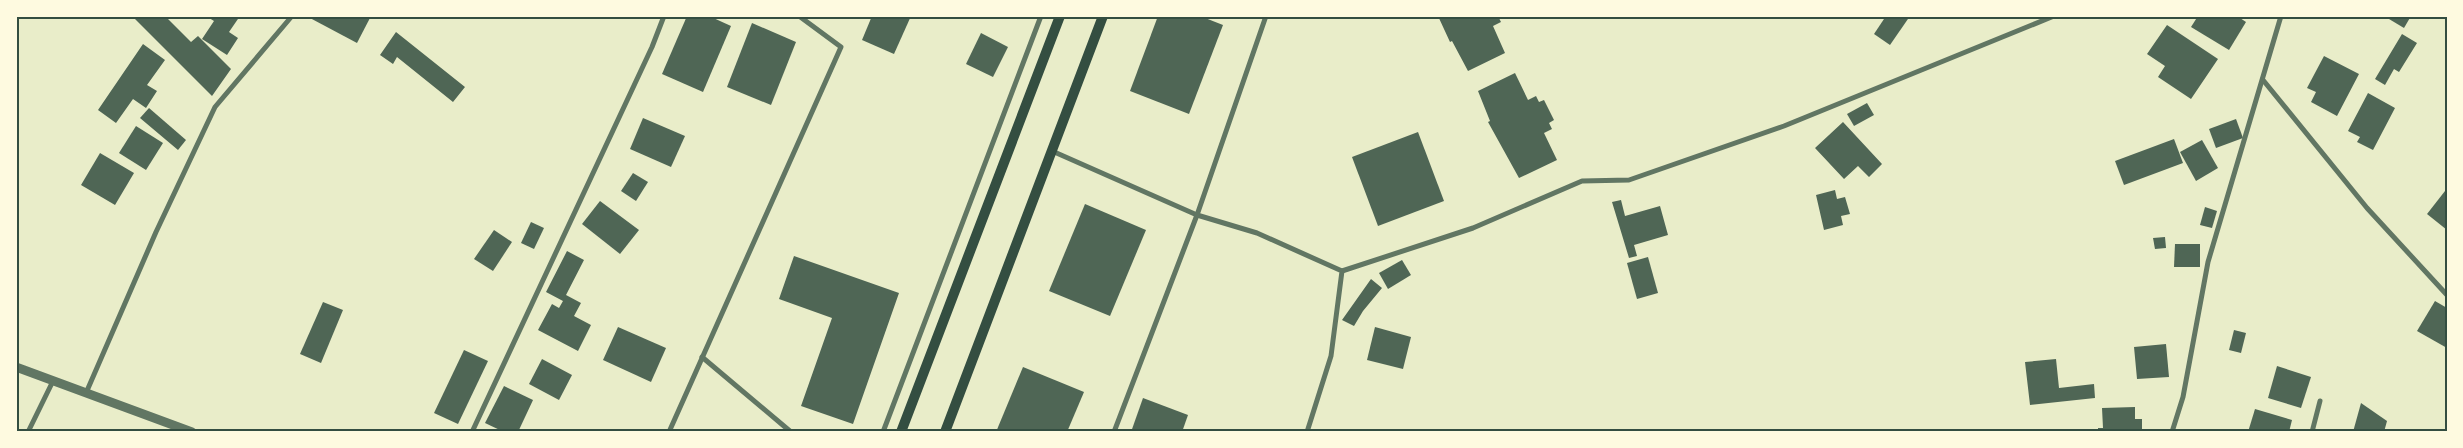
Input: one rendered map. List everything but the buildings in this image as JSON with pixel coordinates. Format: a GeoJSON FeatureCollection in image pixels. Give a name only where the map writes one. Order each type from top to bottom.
{"type":"FeatureCollection","features":[{"type":"Feature","properties":{"kind":"main road"},"geometry":{"type":"LineString","coordinates":[[901,432],[1060,16]]}},
{"type":"Feature","properties":{"kind":"main road"},"geometry":{"type":"LineString","coordinates":[[945,432],[1103,16]]}},
{"type":"Feature","properties":{"kind":"street"},"geometry":{"type":"LineString","coordinates":[[86,393],[156,232],[215,107],[292,16]]}},
{"type":"Feature","properties":{"kind":"street"},"geometry":{"type":"LineString","coordinates":[[472,432],[652,47],[664,16]]}},
{"type":"Feature","properties":{"kind":"street"},"geometry":{"type":"LineString","coordinates":[[669,432],[841,47],[799,16]]}},
{"type":"Feature","properties":{"kind":"street"},"geometry":{"type":"LineString","coordinates":[[883,432],[1041,16]]}},
{"type":"Feature","properties":{"kind":"street"},"geometry":{"type":"LineString","coordinates":[[1114,432],[1197,215],[1266,16]]}},
{"type":"Feature","properties":{"kind":"street"},"geometry":{"type":"LineString","coordinates":[[1052,151],[1197,215],[1257,234],[1342,271],[1473,228],[1582,181],[1629,180],[1784,126],[2054,16]]}},
{"type":"Feature","properties":{"kind":"street"},"geometry":{"type":"LineString","coordinates":[[2172,432],[2183,397],[2208,262],[2281,16]]}},
{"type":"Feature","properties":{"kind":"street"},"geometry":{"type":"LineString","coordinates":[[2263,80],[2367,208],[2447,295]]}},
{"type":"Feature","properties":{"kind":"street"},"geometry":{"type":"LineString","coordinates":[[1307,432],[1331,356],[1342,271]]}},
{"type":"Feature","properties":{"kind":"street"},"geometry":{"type":"LineString","coordinates":[[702,357],[790,432]]}},
{"type":"Feature","properties":{"kind":"street"},"geometry":{"type":"LineString","coordinates":[[16,367],[192,432]]}},
{"type":"Feature","properties":{"kind":"street"},"geometry":{"type":"LineString","coordinates":[[28,432],[53,380]]}},
{"type":"Feature","properties":{"kind":"street"},"geometry":{"type":"LineString","coordinates":[[2312,432],[2320,402]]}}]}
